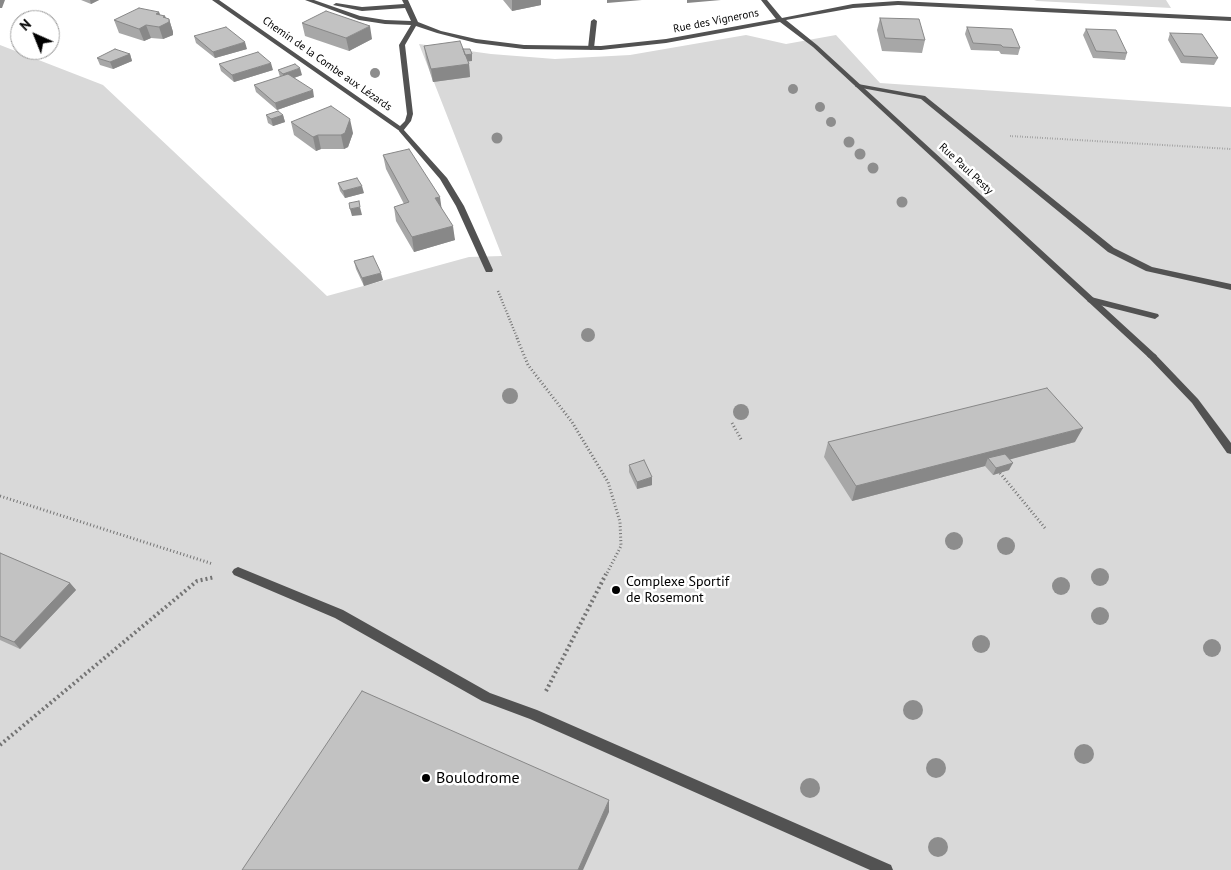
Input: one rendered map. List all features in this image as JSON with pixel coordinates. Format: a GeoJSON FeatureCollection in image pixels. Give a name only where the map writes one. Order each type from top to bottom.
{"type":"FeatureCollection","features":[{"type":"Feature","properties":{"kind":"street","name":"Chemin de la Combe aux Lézards"},"geometry":{"type":"LineString","coordinates":[[215,0],[401,130],[443,178],[460,206],[489,270]]}},
{"type":"Feature","properties":{"kind":"street"},"geometry":{"type":"LineString","coordinates":[[308,0],[362,10],[406,3],[415,22],[385,22],[359,18],[308,0]]}},
{"type":"Feature","properties":{"kind":"street","name":"Rue Paul Pesty"},"geometry":{"type":"LineString","coordinates":[[764,0],[780,18],[858,86],[1152,356],[1196,401],[1231,450]]}},
{"type":"Feature","properties":{"kind":"street"},"geometry":{"type":"LineString","coordinates":[[990,0],[995,7]]}},
{"type":"Feature","properties":{"kind":"street","name":"Rue des Vignerons"},"geometry":{"type":"LineString","coordinates":[[415,22],[439,32],[476,42],[524,47],[591,48],[666,41],[780,18],[853,6],[898,3],[1231,19]]}},
{"type":"Feature","properties":{"kind":"street"},"geometry":{"type":"LineString","coordinates":[[591,48],[594,20]]}},
{"type":"Feature","properties":{"kind":"street","name":"Chemin de la Combe aux Lézards"},"geometry":{"type":"LineString","coordinates":[[401,130],[408,121],[410,114],[402,45],[415,22]]}},
{"type":"Feature","properties":{"kind":"street"},"geometry":{"type":"LineString","coordinates":[[858,86],[924,97],[1112,250],[1149,269],[1231,287]]}},
{"type":"Feature","properties":{"kind":"street"},"geometry":{"type":"LineString","coordinates":[[1092,300],[1155,316]]}},
{"type":"Feature","properties":{"kind":"street"},"geometry":{"type":"LineString","coordinates":[[238,572],[338,614],[486,697],[533,714],[886,870]]}},
{"type":"Feature","properties":{"kind":"path"},"geometry":{"type":"LineString","coordinates":[[967,133],[1231,149]]}},
{"type":"Feature","properties":{"kind":"path"},"geometry":{"type":"LineString","coordinates":[[489,270],[528,365],[572,422],[608,482],[620,522],[621,546],[533,714]]}},
{"type":"Feature","properties":{"kind":"path"},"geometry":{"type":"LineString","coordinates":[[732,423],[742,441]]}},
{"type":"Feature","properties":{"kind":"path"},"geometry":{"type":"LineString","coordinates":[[1000,473],[1045,528]]}},
{"type":"Feature","properties":{"kind":"path"},"geometry":{"type":"LineString","coordinates":[[0,496],[238,572]]}},
{"type":"Feature","properties":{"kind":"path"},"geometry":{"type":"LineString","coordinates":[[0,745],[197,581],[238,572]]}},
{"type":"Feature","properties":{"kind":"shaded area"},"geometry":{"type":"Polygon","coordinates":[[[1034,0],[1166,0],[1171,8],[1037,1],[1034,0]]]}},
{"type":"Feature","properties":{"kind":"shaded area","name":"Complexe Sportif de Rosemont"},"geometry":{"type":"Polygon","coordinates":[[[746,35],[786,44],[836,35],[880,83],[1231,107],[1231,870],[0,870],[0,45],[10,49],[10,60],[39,60],[103,85],[327,296],[469,257],[502,256],[419,44],[491,54],[555,59],[630,55],[746,35]]]}},
{"type":"Feature","properties":{"kind":"building"},"geometry":{"type":"Polygon","coordinates":[[[139,8],[159,12],[156,14],[165,16],[163,17],[169,19],[169,22],[159,27],[146,25],[139,29],[114,20],[139,8]]]}},
{"type":"Feature","properties":{"kind":"building"},"geometry":{"type":"Polygon","coordinates":[[[326,11],[370,26],[346,38],[302,23],[326,11]]]}},
{"type":"Feature","properties":{"kind":"building"},"geometry":{"type":"Polygon","coordinates":[[[880,18],[919,19],[925,40],[885,38],[880,18]]]}},
{"type":"Feature","properties":{"kind":"building"},"geometry":{"type":"Polygon","coordinates":[[[226,27],[245,42],[213,52],[194,36],[226,27]]]}},
{"type":"Feature","properties":{"kind":"building"},"geometry":{"type":"Polygon","coordinates":[[[967,27],[1012,29],[1020,48],[973,43],[967,27]]]}},
{"type":"Feature","properties":{"kind":"building"},"geometry":{"type":"Polygon","coordinates":[[[1086,29],[1116,30],[1127,53],[1096,51],[1086,29]]]}},
{"type":"Feature","properties":{"kind":"building"},"geometry":{"type":"Polygon","coordinates":[[[1170,33],[1202,34],[1218,58],[1184,56],[1170,33]]]}},
{"type":"Feature","properties":{"kind":"building"},"geometry":{"type":"Polygon","coordinates":[[[460,41],[469,64],[431,69],[424,46],[460,41]]]}},
{"type":"Feature","properties":{"kind":"building"},"geometry":{"type":"Polygon","coordinates":[[[115,49],[130,54],[110,62],[97,58],[115,49]]]}},
{"type":"Feature","properties":{"kind":"building"},"geometry":{"type":"Polygon","coordinates":[[[463,49],[470,49],[472,54],[465,55],[463,49]]]}},
{"type":"Feature","properties":{"kind":"building"},"geometry":{"type":"Polygon","coordinates":[[[258,52],[271,63],[232,75],[219,64],[258,52]]]}},
{"type":"Feature","properties":{"kind":"building"},"geometry":{"type":"Polygon","coordinates":[[[295,64],[300,68],[283,74],[278,70],[295,64]]]}},
{"type":"Feature","properties":{"kind":"building"},"geometry":{"type":"Polygon","coordinates":[[[288,74],[313,90],[275,103],[254,85],[288,74]]]}},
{"type":"Feature","properties":{"kind":"building"},"geometry":{"type":"Polygon","coordinates":[[[331,106],[350,119],[345,133],[341,135],[318,135],[313,137],[291,122],[331,106]]]}},
{"type":"Feature","properties":{"kind":"building"},"geometry":{"type":"Polygon","coordinates":[[[278,111],[283,115],[271,119],[266,115],[278,111]]]}},
{"type":"Feature","properties":{"kind":"building"},"geometry":{"type":"Polygon","coordinates":[[[409,149],[440,197],[435,198],[453,226],[412,237],[394,207],[409,202],[383,155],[409,149]]]}},
{"type":"Feature","properties":{"kind":"building"},"geometry":{"type":"Polygon","coordinates":[[[357,178],[362,186],[343,191],[338,183],[357,178]]]}},
{"type":"Feature","properties":{"kind":"building"},"geometry":{"type":"Polygon","coordinates":[[[359,201],[360,207],[350,209],[349,203],[359,201]]]}},
{"type":"Feature","properties":{"kind":"building"},"geometry":{"type":"Polygon","coordinates":[[[373,256],[381,273],[362,278],[354,261],[373,256]]]}},
{"type":"Feature","properties":{"kind":"building"},"geometry":{"type":"Polygon","coordinates":[[[1047,388],[1083,428],[856,486],[828,442],[1047,388]]]}},
{"type":"Feature","properties":{"kind":"building"},"geometry":{"type":"Polygon","coordinates":[[[1005,454],[1013,463],[996,468],[988,458],[1005,454]]]}},
{"type":"Feature","properties":{"kind":"building"},"geometry":{"type":"Polygon","coordinates":[[[644,460],[652,477],[637,482],[629,465],[644,460]]]}},
{"type":"Feature","properties":{"kind":"building"},"geometry":{"type":"Polygon","coordinates":[[[0,553],[70,583],[14,642],[0,636],[0,553]]]}},
{"type":"Feature","properties":{"kind":"building","name":"Boulodrome"},"geometry":{"type":"Polygon","coordinates":[[[362,691],[609,800],[578,870],[242,870],[362,691]]]}},
{"type":"Feature","properties":{"kind":"place","name":"Complexe Sportif de Rosemont"},"geometry":{"type":"Point","coordinates":[616,590]}},
{"type":"Feature","properties":{"kind":"place","name":"Boulodrome"},"geometry":{"type":"Point","coordinates":[426,778]}}]}
